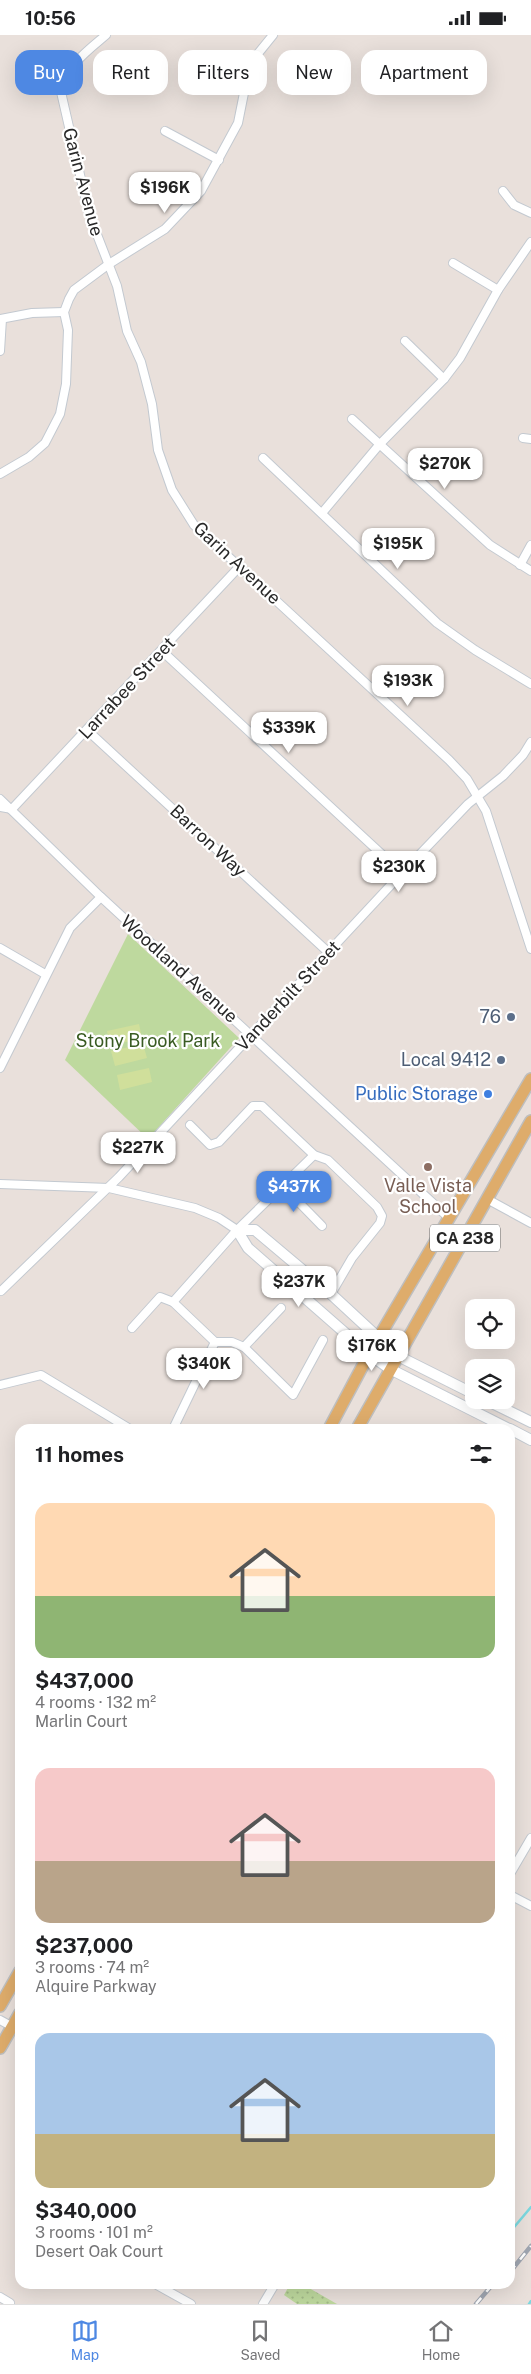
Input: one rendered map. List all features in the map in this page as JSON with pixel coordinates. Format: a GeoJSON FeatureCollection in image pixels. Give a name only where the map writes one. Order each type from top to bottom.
{"type":"FeatureCollection","features":[{"type":"Feature","properties":{"kind":"main road","name":"CA 238"},"geometry":{"type":"LineString","coordinates":[[369,1354],[531,1079]]}},
{"type":"Feature","properties":{"kind":"main road","name":"CA 238"},"geometry":{"type":"LineString","coordinates":[[390,1369],[531,1121]]}},
{"type":"Feature","properties":{"kind":"main road"},"geometry":{"type":"LineString","coordinates":[[237,1230],[255,1230],[331,1294],[398,1356],[465,1390]]}},
{"type":"Feature","properties":{"kind":"main road"},"geometry":{"type":"LineString","coordinates":[[237,1230],[248,1247],[369,1354],[390,1369],[500,1424]]}},
{"type":"Feature","properties":{"kind":"main road"},"geometry":{"type":"LineString","coordinates":[[332,1424],[369,1354]]}},
{"type":"Feature","properties":{"kind":"main road"},"geometry":{"type":"LineString","coordinates":[[360,1424],[390,1369]]}},
{"type":"Feature","properties":{"kind":"main road"},"geometry":{"type":"LineString","coordinates":[[504,1409],[531,1422]]}},
{"type":"Feature","properties":{"kind":"main road"},"geometry":{"type":"LineString","coordinates":[[515,1432],[531,1440]]}},
{"type":"Feature","properties":{"kind":"main road"},"geometry":{"type":"LineString","coordinates":[[0,2006],[15,1980]]}},
{"type":"Feature","properties":{"kind":"main road"},"geometry":{"type":"LineString","coordinates":[[0,2048],[15,2030]]}},
{"type":"Feature","properties":{"kind":"street","name":"Garin Avenue"},"geometry":{"type":"LineString","coordinates":[[106,35],[64,77],[61,92],[89,214],[117,286],[127,331],[141,362],[152,404],[158,450],[172,490],[194,525],[449,760],[467,779],[486,811],[531,949]]}},
{"type":"Feature","properties":{"kind":"street"},"geometry":{"type":"LineString","coordinates":[[0,474],[29,457],[45,443],[60,415],[66,384],[68,349],[68,330],[64,312],[74,290],[109,264],[158,233],[177,218],[201,191],[240,116],[246,83],[256,55],[273,35]]}},
{"type":"Feature","properties":{"kind":"street"},"geometry":{"type":"LineString","coordinates":[[165,131],[218,160]]}},
{"type":"Feature","properties":{"kind":"street"},"geometry":{"type":"LineString","coordinates":[[503,191],[514,205],[531,213]]}},
{"type":"Feature","properties":{"kind":"street"},"geometry":{"type":"LineString","coordinates":[[322,513],[380,445],[444,379],[460,358],[498,290],[531,242]]}},
{"type":"Feature","properties":{"kind":"street"},"geometry":{"type":"LineString","coordinates":[[452,263],[498,290]]}},
{"type":"Feature","properties":{"kind":"street"},"geometry":{"type":"LineString","coordinates":[[0,351],[1,319],[32,313],[64,312]]}},
{"type":"Feature","properties":{"kind":"street"},"geometry":{"type":"LineString","coordinates":[[405,341],[444,379]]}},
{"type":"Feature","properties":{"kind":"street"},"geometry":{"type":"LineString","coordinates":[[352,419],[490,545],[531,571]]}},
{"type":"Feature","properties":{"kind":"street"},"geometry":{"type":"LineString","coordinates":[[263,458],[437,623],[475,650],[531,684]]}},
{"type":"Feature","properties":{"kind":"street"},"geometry":{"type":"LineString","coordinates":[[520,565],[531,545]]}},
{"type":"Feature","properties":{"kind":"street","name":"Larrabee Street"},"geometry":{"type":"LineString","coordinates":[[12,809],[240,566]]}},
{"type":"Feature","properties":{"kind":"street"},"geometry":{"type":"LineString","coordinates":[[162,651],[402,873]]}},
{"type":"Feature","properties":{"kind":"street","name":"Barron Way"},"geometry":{"type":"LineString","coordinates":[[87,730],[328,952]]}},
{"type":"Feature","properties":{"kind":"street","name":"Vanderbilt Street"},"geometry":{"type":"LineString","coordinates":[[1,1291],[109,1188],[402,873],[477,796],[503,776],[523,755],[531,742]]}},
{"type":"Feature","properties":{"kind":"street","name":"Woodland Avenue"},"geometry":{"type":"LineString","coordinates":[[0,799],[101,897],[449,1218]]}},
{"type":"Feature","properties":{"kind":"street"},"geometry":{"type":"LineString","coordinates":[[0,807],[12,809]]}},
{"type":"Feature","properties":{"kind":"street"},"geometry":{"type":"LineString","coordinates":[[0,1068],[45,973],[70,928],[101,897]]}},
{"type":"Feature","properties":{"kind":"street"},"geometry":{"type":"LineString","coordinates":[[0,948],[45,973]]}},
{"type":"Feature","properties":{"kind":"street"},"geometry":{"type":"LineString","coordinates":[[190,1125],[210,1145],[219,1142],[252,1106],[262,1106],[314,1155],[328,1161],[377,1207],[382,1216],[380,1223],[352,1258],[331,1294]]}},
{"type":"Feature","properties":{"kind":"street"},"geometry":{"type":"LineString","coordinates":[[173,1301],[237,1230],[314,1155]]}},
{"type":"Feature","properties":{"kind":"street"},"geometry":{"type":"LineString","coordinates":[[0,1184],[109,1188],[195,1208],[219,1218],[237,1230]]}},
{"type":"Feature","properties":{"kind":"street"},"geometry":{"type":"LineString","coordinates":[[282,1185],[322,1225]]}},
{"type":"Feature","properties":{"kind":"street"},"geometry":{"type":"LineString","coordinates":[[487,1199],[531,1223]]}},
{"type":"Feature","properties":{"kind":"street"},"geometry":{"type":"LineString","coordinates":[[132,1328],[160,1297],[173,1301],[215,1342],[232,1341],[244,1347],[293,1395],[323,1340]]}},
{"type":"Feature","properties":{"kind":"street"},"geometry":{"type":"LineString","coordinates":[[244,1347],[280,1308]]}},
{"type":"Feature","properties":{"kind":"street"},"geometry":{"type":"LineString","coordinates":[[175,1424],[215,1342]]}},
{"type":"Feature","properties":{"kind":"street"},"geometry":{"type":"LineString","coordinates":[[0,1385],[41,1375],[122,1424]]}},
{"type":"Feature","properties":{"kind":"street"},"geometry":{"type":"LineString","coordinates":[[515,1865],[531,1838]]}},
{"type":"Feature","properties":{"kind":"street"},"geometry":{"type":"LineString","coordinates":[[515,1898],[531,1906]]}},
{"type":"Feature","properties":{"kind":"street"},"geometry":{"type":"LineString","coordinates":[[0,2020],[15,2028]]}},
{"type":"Feature","properties":{"kind":"street"},"geometry":{"type":"LineString","coordinates":[[164,2289],[191,2304]]}},
{"type":"Feature","properties":{"kind":"street"},"geometry":{"type":"LineString","coordinates":[[263,2304],[272,2289]]}},
{"type":"Feature","properties":{"kind":"street"},"geometry":{"type":"LineString","coordinates":[[0,2297],[10,2303]]}},
{"type":"Feature","properties":{"kind":"green space","name":"Stony Brook Park"},"geometry":{"type":"Polygon","coordinates":[[[128,934],[239,1038],[148,1139],[65,1060],[128,934]]]}},
{"type":"Feature","properties":{"kind":"green space"},"geometry":{"type":"Polygon","coordinates":[[[139,1024],[142,1038],[110,1046],[107,1031],[139,1024]]]}},
{"type":"Feature","properties":{"kind":"green space"},"geometry":{"type":"Polygon","coordinates":[[[143,1044],[147,1058],[115,1066],[111,1051],[143,1044]]]}},
{"type":"Feature","properties":{"kind":"green space"},"geometry":{"type":"Polygon","coordinates":[[[149,1068],[152,1082],[120,1090],[117,1075],[149,1068]]]}},
{"type":"Feature","properties":{"kind":"green space"},"geometry":{"type":"Polygon","coordinates":[[[287,2289],[311,2289],[337,2304],[297,2304],[284,2295],[287,2289]]]}},
{"type":"Feature","properties":{"kind":"waterway"},"geometry":{"type":"LineString","coordinates":[[515,2226],[531,2207]]}},
{"type":"Feature","properties":{"kind":"railway"},"geometry":{"type":"LineString","coordinates":[[515,2266],[531,2246]]}},
{"type":"Feature","properties":{"kind":"railway"},"geometry":{"type":"LineString","coordinates":[[476,2304],[489,2289]]}},
{"type":"Feature","properties":{"kind":"place","name":"76"},"geometry":{"type":"Point","coordinates":[511,1017]}},
{"type":"Feature","properties":{"kind":"place","name":"Local 9412"},"geometry":{"type":"Point","coordinates":[501,1060]}},
{"type":"Feature","properties":{"kind":"place","name":"Public Storage"},"geometry":{"type":"Point","coordinates":[488,1094]}},
{"type":"Feature","properties":{"kind":"place","name":"Valle Vista School"},"geometry":{"type":"Point","coordinates":[428,1167]}}]}
